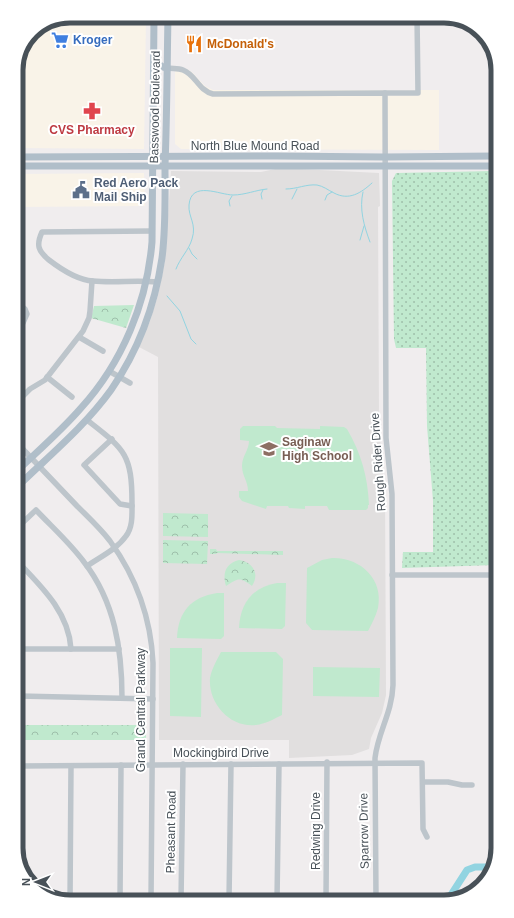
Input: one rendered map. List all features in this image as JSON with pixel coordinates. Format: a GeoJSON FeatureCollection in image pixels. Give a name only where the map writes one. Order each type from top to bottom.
{"type":"FeatureCollection","features":[{"type":"Feature","properties":{"kind":"main road","name":"Basswood Boulevard"},"geometry":{"type":"LineString","coordinates":[[23,465],[82,408],[118,356],[138,310],[146,281],[151,252],[154,23]]}},
{"type":"Feature","properties":{"kind":"main road","name":"Basswood Boulevard"},"geometry":{"type":"LineString","coordinates":[[23,481],[87,420],[103,401],[131,356],[142,332],[152,304],[162,258],[164,230],[168,23]]}},
{"type":"Feature","properties":{"kind":"main road"},"geometry":{"type":"LineString","coordinates":[[153,47],[158,64],[161,67],[167,68]]}},
{"type":"Feature","properties":{"kind":"main road","name":"North Blue Mound Road"},"geometry":{"type":"LineString","coordinates":[[23,157],[491,156]]}},
{"type":"Feature","properties":{"kind":"main road"},"geometry":{"type":"LineString","coordinates":[[273,166],[278,161],[320,160],[326,157]]}},
{"type":"Feature","properties":{"kind":"main road","name":"North Blue Mound Road"},"geometry":{"type":"LineString","coordinates":[[23,166],[491,166]]}},
{"type":"Feature","properties":{"kind":"street"},"geometry":{"type":"LineString","coordinates":[[167,68],[185,71],[191,75],[203,89],[213,94],[418,93],[417,23]]}},
{"type":"Feature","properties":{"kind":"street","name":"Rough Rider Drive"},"geometry":{"type":"LineString","coordinates":[[375,762],[378,741],[390,710],[392,699],[392,494],[386,438],[384,93]]}},
{"type":"Feature","properties":{"kind":"street"},"geometry":{"type":"LineString","coordinates":[[152,232],[42,232],[39,238],[39,246],[42,254],[60,269],[81,278],[92,281],[157,282]]}},
{"type":"Feature","properties":{"kind":"street"},"geometry":{"type":"LineString","coordinates":[[23,396],[30,389],[48,377],[79,337],[89,318],[92,281]]}},
{"type":"Feature","properties":{"kind":"street"},"geometry":{"type":"LineString","coordinates":[[23,307],[27,314],[23,323]]}},
{"type":"Feature","properties":{"kind":"street"},"geometry":{"type":"LineString","coordinates":[[79,337],[104,352]]}},
{"type":"Feature","properties":{"kind":"street"},"geometry":{"type":"LineString","coordinates":[[109,370],[130,383]]}},
{"type":"Feature","properties":{"kind":"street"},"geometry":{"type":"LineString","coordinates":[[48,377],[72,397]]}},
{"type":"Feature","properties":{"kind":"street"},"geometry":{"type":"LineString","coordinates":[[87,420],[112,439],[123,452],[130,468],[132,485],[130,530],[125,538],[87,566]]}},
{"type":"Feature","properties":{"kind":"street"},"geometry":{"type":"LineString","coordinates":[[112,439],[84,465],[120,504],[132,506]]}},
{"type":"Feature","properties":{"kind":"street","name":"Grand Central Parkway"},"geometry":{"type":"LineString","coordinates":[[23,449],[114,547],[135,584],[147,620],[153,655],[151,895]]}},
{"type":"Feature","properties":{"kind":"street"},"geometry":{"type":"LineString","coordinates":[[23,522],[36,510],[69,544],[87,566],[98,584],[107,601],[115,626],[119,648],[122,698]]}},
{"type":"Feature","properties":{"kind":"street"},"geometry":{"type":"LineString","coordinates":[[23,567],[44,590],[57,608],[67,628],[72,649]]}},
{"type":"Feature","properties":{"kind":"street"},"geometry":{"type":"LineString","coordinates":[[392,575],[491,575]]}},
{"type":"Feature","properties":{"kind":"street"},"geometry":{"type":"LineString","coordinates":[[23,649],[119,648]]}},
{"type":"Feature","properties":{"kind":"street"},"geometry":{"type":"LineString","coordinates":[[23,696],[153,699]]}},
{"type":"Feature","properties":{"kind":"street","name":"Redwing Drive"},"geometry":{"type":"LineString","coordinates":[[326,895],[327,762]]}},
{"type":"Feature","properties":{"kind":"street","name":"Sparrow Drive"},"geometry":{"type":"LineString","coordinates":[[375,762],[376,895]]}},
{"type":"Feature","properties":{"kind":"street","name":"Mockingbird Drive"},"geometry":{"type":"LineString","coordinates":[[23,766],[422,762],[423,782]]}},
{"type":"Feature","properties":{"kind":"street","name":"Pheasant Road"},"geometry":{"type":"LineString","coordinates":[[181,895],[183,764]]}},
{"type":"Feature","properties":{"kind":"street"},"geometry":{"type":"LineString","coordinates":[[229,895],[231,764]]}},
{"type":"Feature","properties":{"kind":"street"},"geometry":{"type":"LineString","coordinates":[[277,895],[279,764]]}},
{"type":"Feature","properties":{"kind":"street"},"geometry":{"type":"LineString","coordinates":[[120,895],[121,765]]}},
{"type":"Feature","properties":{"kind":"street"},"geometry":{"type":"LineString","coordinates":[[70,895],[72,766]]}},
{"type":"Feature","properties":{"kind":"street"},"geometry":{"type":"LineString","coordinates":[[427,837],[423,829],[423,782],[448,782],[462,785],[472,785]]}},
{"type":"Feature","properties":{"kind":"shaded area"},"geometry":{"type":"Polygon","coordinates":[[[146,23],[144,149],[23,148],[23,67],[28,49],[37,37],[44,31],[61,24],[146,23]]]}},
{"type":"Feature","properties":{"kind":"shaded area"},"geometry":{"type":"Polygon","coordinates":[[[175,66],[187,69],[193,73],[205,86],[213,90],[439,90],[439,150],[181,149],[175,144],[175,66]]]}},
{"type":"Feature","properties":{"kind":"shaded area","name":"Saginaw High School"},"geometry":{"type":"Polygon","coordinates":[[[280,168],[379,173],[379,416],[382,468],[385,488],[386,695],[382,713],[371,738],[369,749],[352,755],[289,758],[289,740],[159,740],[158,357],[139,347],[150,321],[158,295],[165,261],[171,171],[261,172],[280,168]]]}},
{"type":"Feature","properties":{"kind":"shaded area"},"geometry":{"type":"Polygon","coordinates":[[[144,173],[145,206],[23,207],[23,174],[144,173]]]}},
{"type":"Feature","properties":{"kind":"green space"},"geometry":{"type":"Polygon","coordinates":[[[491,171],[491,565],[402,568],[403,552],[433,552],[433,501],[427,426],[426,348],[396,348],[394,339],[392,181],[396,173],[491,171]]]}},
{"type":"Feature","properties":{"kind":"green space"},"geometry":{"type":"Polygon","coordinates":[[[134,305],[126,328],[91,318],[94,306],[134,305]]]}},
{"type":"Feature","properties":{"kind":"green space"},"geometry":{"type":"Polygon","coordinates":[[[243,426],[275,426],[277,428],[320,429],[320,426],[344,427],[347,429],[352,438],[363,466],[367,485],[368,508],[366,510],[329,510],[327,506],[305,506],[305,509],[289,508],[288,506],[267,506],[266,509],[242,501],[239,497],[239,491],[248,491],[242,466],[249,441],[240,440],[240,429],[243,426]]]}},
{"type":"Feature","properties":{"kind":"green space"},"geometry":{"type":"Polygon","coordinates":[[[163,513],[208,514],[208,537],[163,536],[163,513]]]}},
{"type":"Feature","properties":{"kind":"green space"},"geometry":{"type":"Polygon","coordinates":[[[163,540],[208,541],[207,564],[163,563],[163,540]]]}},
{"type":"Feature","properties":{"kind":"green space"},"geometry":{"type":"Polygon","coordinates":[[[210,549],[216,549],[217,551],[283,551],[283,555],[210,554],[210,549]]]}},
{"type":"Feature","properties":{"kind":"green space"},"geometry":{"type":"Polygon","coordinates":[[[332,558],[352,561],[368,572],[373,579],[379,597],[378,608],[368,631],[312,630],[306,623],[307,568],[322,560],[332,558]]]}},
{"type":"Feature","properties":{"kind":"green space"},"geometry":{"type":"Polygon","coordinates":[[[239,560],[248,563],[254,569],[255,577],[252,586],[244,581],[237,580],[226,586],[226,569],[235,561],[239,560]]]}},
{"type":"Feature","properties":{"kind":"green space"},"geometry":{"type":"Polygon","coordinates":[[[277,583],[286,583],[285,626],[282,629],[239,628],[242,611],[249,598],[261,588],[277,583]]]}},
{"type":"Feature","properties":{"kind":"green space"},"geometry":{"type":"Polygon","coordinates":[[[217,593],[224,593],[224,636],[221,639],[177,638],[180,621],[183,613],[188,607],[200,598],[217,593]]]}},
{"type":"Feature","properties":{"kind":"green space"},"geometry":{"type":"Polygon","coordinates":[[[170,648],[202,648],[201,717],[170,716],[170,648]]]}},
{"type":"Feature","properties":{"kind":"green space"},"geometry":{"type":"Polygon","coordinates":[[[221,652],[276,652],[283,659],[282,715],[263,724],[246,725],[229,718],[222,712],[217,705],[210,687],[210,678],[213,667],[221,652]]]}},
{"type":"Feature","properties":{"kind":"green space"},"geometry":{"type":"Polygon","coordinates":[[[313,667],[380,668],[379,697],[313,696],[313,667]]]}},
{"type":"Feature","properties":{"kind":"green space"},"geometry":{"type":"Polygon","coordinates":[[[23,725],[146,725],[146,740],[23,740],[23,725]]]}},
{"type":"Feature","properties":{"kind":"waterway"},"geometry":{"type":"LineString","coordinates":[[286,189],[317,185],[339,195],[350,196],[359,193],[372,183]]}},
{"type":"Feature","properties":{"kind":"waterway"},"geometry":{"type":"LineString","coordinates":[[176,269],[192,239],[194,229],[189,205],[191,197],[195,193],[207,191],[237,195],[267,189]]}},
{"type":"Feature","properties":{"kind":"waterway"},"geometry":{"type":"LineString","coordinates":[[292,199],[297,189]]}},
{"type":"Feature","properties":{"kind":"waterway"},"geometry":{"type":"LineString","coordinates":[[262,199],[261,194],[263,190]]}},
{"type":"Feature","properties":{"kind":"waterway"},"geometry":{"type":"LineString","coordinates":[[325,200],[327,195],[332,192]]}},
{"type":"Feature","properties":{"kind":"waterway"},"geometry":{"type":"LineString","coordinates":[[363,192],[363,217],[370,242]]}},
{"type":"Feature","properties":{"kind":"waterway"},"geometry":{"type":"LineString","coordinates":[[230,206],[229,201],[232,196]]}},
{"type":"Feature","properties":{"kind":"waterway"},"geometry":{"type":"LineString","coordinates":[[360,240],[364,226]]}},
{"type":"Feature","properties":{"kind":"waterway"},"geometry":{"type":"LineString","coordinates":[[189,248],[197,259]]}},
{"type":"Feature","properties":{"kind":"waterway"},"geometry":{"type":"LineString","coordinates":[[167,296],[180,311],[191,339],[196,344]]}},
{"type":"Feature","properties":{"kind":"waterway"},"geometry":{"type":"LineString","coordinates":[[451,895],[467,870],[475,867],[487,867]]}},
{"type":"Feature","properties":{"kind":"place","name":"Kroger"},"geometry":{"type":"Point","coordinates":[60,40]}},
{"type":"Feature","properties":{"kind":"place","name":"McDonald's"},"geometry":{"type":"Point","coordinates":[194,44]}},
{"type":"Feature","properties":{"kind":"place","name":"CVS Pharmacy"},"geometry":{"type":"Point","coordinates":[92,111]}},
{"type":"Feature","properties":{"kind":"place","name":"Red Aero Pack Mail Ship"},"geometry":{"type":"Point","coordinates":[81,190]}},
{"type":"Feature","properties":{"kind":"place","name":"Saginaw High School"},"geometry":{"type":"Point","coordinates":[269,449]}}]}
